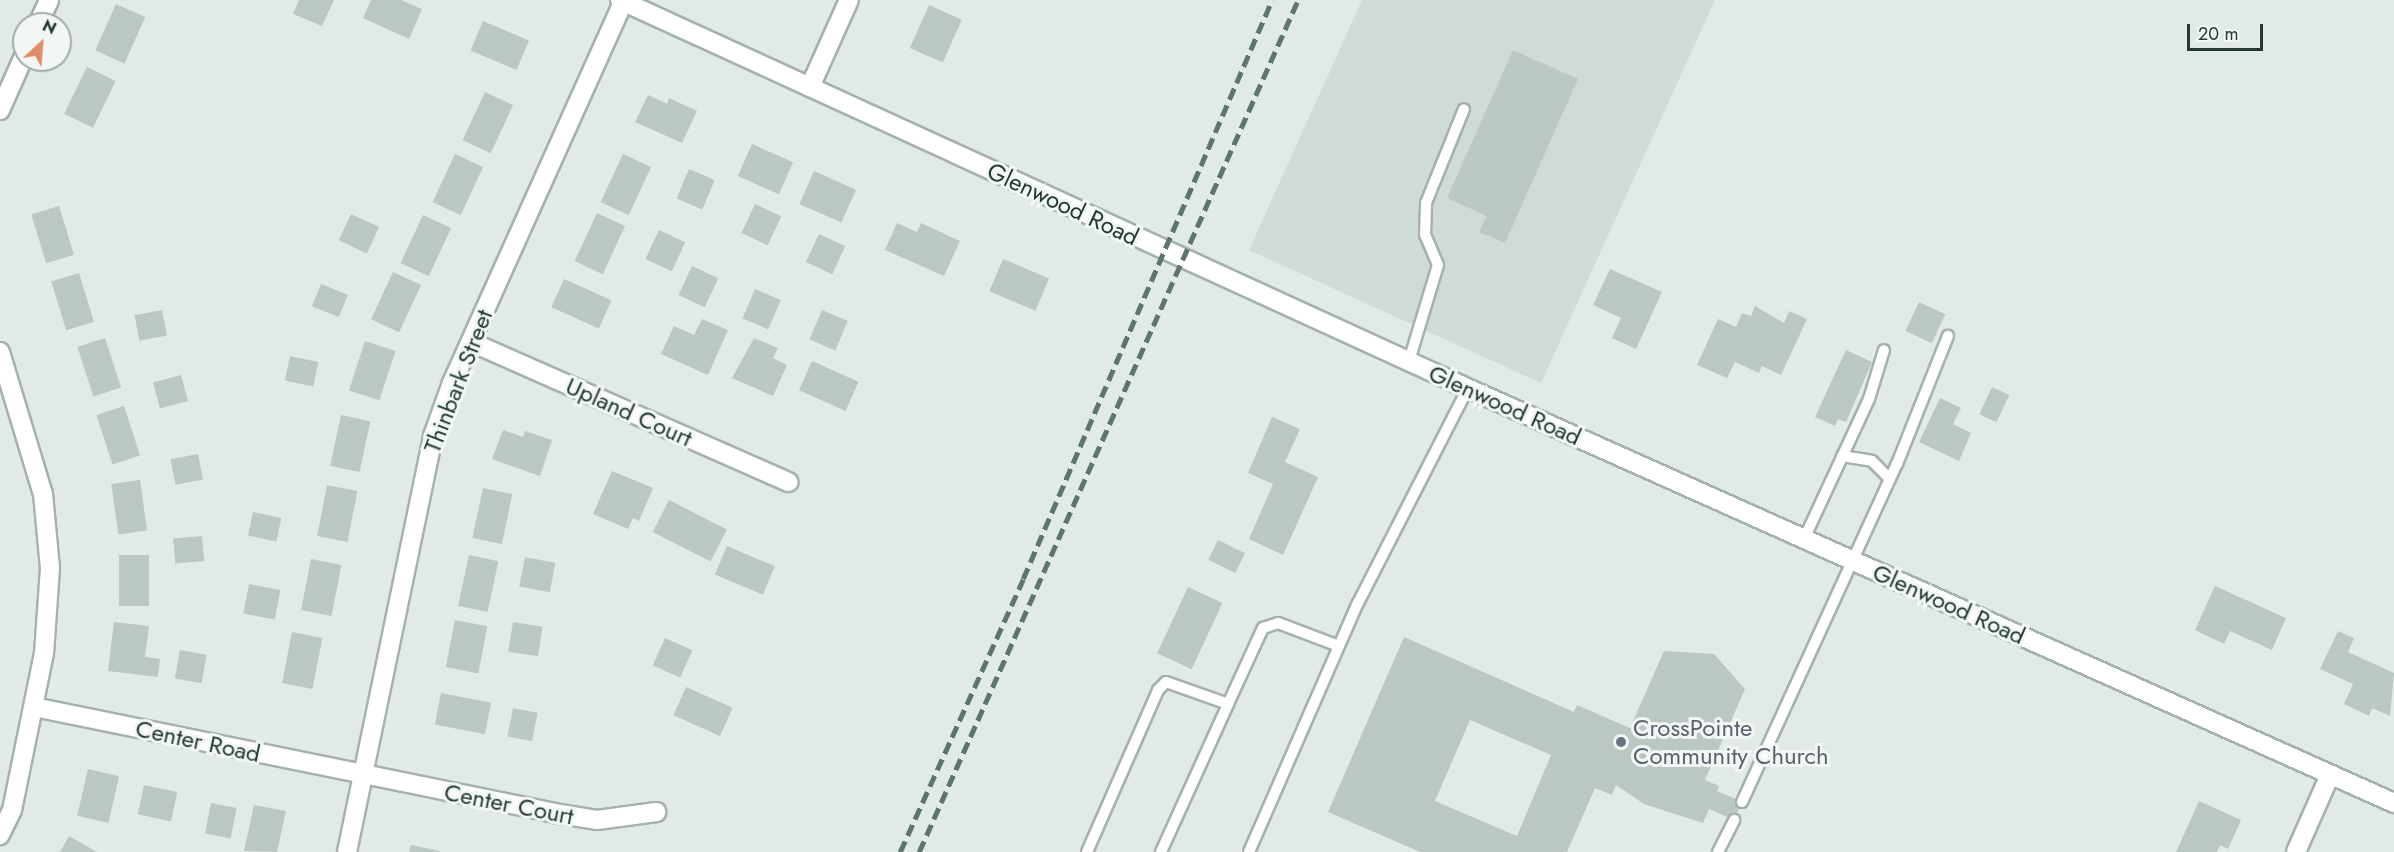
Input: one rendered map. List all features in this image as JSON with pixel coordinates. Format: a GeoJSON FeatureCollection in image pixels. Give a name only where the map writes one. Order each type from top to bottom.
{"type":"FeatureCollection","features":[{"type":"Feature","properties":{"kind":"street"},"geometry":{"type":"LineString","coordinates":[[810,87],[849,0]]}},
{"type":"Feature","properties":{"kind":"street","name":"Glenwood Road"},"geometry":{"type":"LineString","coordinates":[[621,1],[1468,388],[2394,803]]}},
{"type":"Feature","properties":{"kind":"street","name":"Thinbark Street"},"geometry":{"type":"LineString","coordinates":[[347,852],[433,436],[471,342],[621,1]]}},
{"type":"Feature","properties":{"kind":"street"},"geometry":{"type":"LineString","coordinates":[[0,110],[17,72]]}},
{"type":"Feature","properties":{"kind":"street","name":"Upland Court"},"geometry":{"type":"LineString","coordinates":[[471,342],[788,482]]}},
{"type":"Feature","properties":{"kind":"street"},"geometry":{"type":"LineString","coordinates":[[0,352],[43,494],[48,532],[50,606],[34,707],[12,810],[0,835]]}},
{"type":"Feature","properties":{"kind":"street","name":"Center Road"},"geometry":{"type":"LineString","coordinates":[[34,707],[363,775]]}},
{"type":"Feature","properties":{"kind":"street","name":"Center Court"},"geometry":{"type":"LineString","coordinates":[[363,775],[597,820],[656,812]]}},
{"type":"Feature","properties":{"kind":"street"},"geometry":{"type":"LineString","coordinates":[[2296,852],[2330,775]]}},
{"type":"Feature","properties":{"kind":"lane"},"geometry":{"type":"LineString","coordinates":[[1409,361],[1438,265],[1425,235],[1426,203],[1464,109]]}},
{"type":"Feature","properties":{"kind":"lane"},"geometry":{"type":"LineString","coordinates":[[1742,802],[1890,479],[1948,336]]}},
{"type":"Feature","properties":{"kind":"lane"},"geometry":{"type":"LineString","coordinates":[[1804,539],[1877,379],[1884,350]]}},
{"type":"Feature","properties":{"kind":"lane"},"geometry":{"type":"LineString","coordinates":[[1249,852],[1339,646],[1468,388]]}},
{"type":"Feature","properties":{"kind":"lane"},"geometry":{"type":"LineString","coordinates":[[1842,456],[1872,461],[1890,479]]}},
{"type":"Feature","properties":{"kind":"lane"},"geometry":{"type":"LineString","coordinates":[[1161,852],[1263,628],[1278,623],[1339,646]]}},
{"type":"Feature","properties":{"kind":"lane"},"geometry":{"type":"LineString","coordinates":[[1087,852],[1158,690],[1166,682],[1228,704]]}},
{"type":"Feature","properties":{"kind":"lane"},"geometry":{"type":"LineString","coordinates":[[1718,852],[1734,820]]}},
{"type":"Feature","properties":{"kind":"shaded area"},"geometry":{"type":"Polygon","coordinates":[[[1362,0],[1715,0],[1541,383],[1249,250],[1362,0]]]}},
{"type":"Feature","properties":{"kind":"building"},"geometry":{"type":"Polygon","coordinates":[[[299,0],[334,0],[322,26],[293,14],[299,0]]]}},
{"type":"Feature","properties":{"kind":"building"},"geometry":{"type":"Polygon","coordinates":[[[371,0],[401,0],[422,9],[409,39],[363,18],[371,0]]]}},
{"type":"Feature","properties":{"kind":"building"},"geometry":{"type":"Polygon","coordinates":[[[116,4],[145,17],[124,64],[95,51],[116,4]]]}},
{"type":"Feature","properties":{"kind":"building"},"geometry":{"type":"Polygon","coordinates":[[[929,5],[962,20],[943,63],[910,48],[929,5]]]}},
{"type":"Feature","properties":{"kind":"building"},"geometry":{"type":"Polygon","coordinates":[[[483,21],[529,41],[517,70],[470,50],[483,21]]]}},
{"type":"Feature","properties":{"kind":"building"},"geometry":{"type":"Polygon","coordinates":[[[1513,50],[1578,79],[1505,243],[1479,232],[1487,216],[1447,198],[1513,50]]]}},
{"type":"Feature","properties":{"kind":"building"},"geometry":{"type":"Polygon","coordinates":[[[87,67],[116,81],[93,128],[64,114],[87,67]]]}},
{"type":"Feature","properties":{"kind":"building"},"geometry":{"type":"Polygon","coordinates":[[[485,92],[513,105],[491,153],[463,140],[485,92]]]}},
{"type":"Feature","properties":{"kind":"building"},"geometry":{"type":"Polygon","coordinates":[[[648,95],[667,104],[669,98],[697,111],[682,143],[635,122],[648,95]]]}},
{"type":"Feature","properties":{"kind":"building"},"geometry":{"type":"Polygon","coordinates":[[[752,144],[793,162],[779,194],[738,176],[752,144]]]}},
{"type":"Feature","properties":{"kind":"building"},"geometry":{"type":"Polygon","coordinates":[[[455,154],[483,167],[461,215],[433,202],[455,154]]]}},
{"type":"Feature","properties":{"kind":"building"},"geometry":{"type":"Polygon","coordinates":[[[623,154],[651,167],[629,215],[601,202],[623,154]]]}},
{"type":"Feature","properties":{"kind":"building"},"geometry":{"type":"Polygon","coordinates":[[[689,169],[715,180],[702,209],[676,198],[689,169]]]}},
{"type":"Feature","properties":{"kind":"building"},"geometry":{"type":"Polygon","coordinates":[[[814,171],[856,190],[841,223],[799,204],[814,171]]]}},
{"type":"Feature","properties":{"kind":"building"},"geometry":{"type":"Polygon","coordinates":[[[755,204],[781,216],[768,245],[741,233],[755,204]]]}},
{"type":"Feature","properties":{"kind":"building"},"geometry":{"type":"Polygon","coordinates":[[[59,206],[74,255],[46,263],[31,214],[59,206]]]}},
{"type":"Feature","properties":{"kind":"building"},"geometry":{"type":"Polygon","coordinates":[[[597,213],[625,226],[603,274],[575,261],[597,213]]]}},
{"type":"Feature","properties":{"kind":"building"},"geometry":{"type":"Polygon","coordinates":[[[351,214],[379,227],[367,253],[339,240],[351,214]]]}},
{"type":"Feature","properties":{"kind":"building"},"geometry":{"type":"Polygon","coordinates":[[[423,215],[451,228],[429,276],[401,263],[423,215]]]}},
{"type":"Feature","properties":{"kind":"building"},"geometry":{"type":"Polygon","coordinates":[[[897,223],[917,232],[921,223],[960,241],[944,276],[885,250],[897,223]]]}},
{"type":"Feature","properties":{"kind":"building"},"geometry":{"type":"Polygon","coordinates":[[[659,230],[685,242],[672,271],[645,259],[659,230]]]}},
{"type":"Feature","properties":{"kind":"building"},"geometry":{"type":"Polygon","coordinates":[[[819,234],[845,246],[832,274],[806,262],[819,234]]]}},
{"type":"Feature","properties":{"kind":"building"},"geometry":{"type":"Polygon","coordinates":[[[1003,259],[1049,279],[1035,311],[989,291],[1003,259]]]}},
{"type":"Feature","properties":{"kind":"building"},"geometry":{"type":"Polygon","coordinates":[[[692,266],[718,278],[705,307],[678,295],[692,266]]]}},
{"type":"Feature","properties":{"kind":"building"},"geometry":{"type":"Polygon","coordinates":[[[1610,269],[1662,292],[1636,349],[1612,338],[1621,318],[1593,305],[1610,269]]]}},
{"type":"Feature","properties":{"kind":"building"},"geometry":{"type":"Polygon","coordinates":[[[393,272],[421,285],[399,332],[371,319],[393,272]]]}},
{"type":"Feature","properties":{"kind":"building"},"geometry":{"type":"Polygon","coordinates":[[[79,273],[94,322],[66,330],[51,281],[79,273]]]}},
{"type":"Feature","properties":{"kind":"building"},"geometry":{"type":"Polygon","coordinates":[[[564,279],[612,300],[599,328],[551,307],[564,279]]]}},
{"type":"Feature","properties":{"kind":"building"},"geometry":{"type":"Polygon","coordinates":[[[321,284],[348,295],[339,317],[312,306],[321,284]]]}},
{"type":"Feature","properties":{"kind":"building"},"geometry":{"type":"Polygon","coordinates":[[[755,289],[781,300],[768,329],[742,318],[755,289]]]}},
{"type":"Feature","properties":{"kind":"building"},"geometry":{"type":"Polygon","coordinates":[[[1919,302],[1945,314],[1932,343],[1905,331],[1919,302]]]}},
{"type":"Feature","properties":{"kind":"building"},"geometry":{"type":"Polygon","coordinates":[[[1755,306],[1784,323],[1789,311],[1807,319],[1781,375],[1762,366],[1759,373],[1735,362],[1727,378],[1697,365],[1718,319],[1736,327],[1742,313],[1751,316],[1755,306]]]}},
{"type":"Feature","properties":{"kind":"building"},"geometry":{"type":"Polygon","coordinates":[[[162,310],[167,336],[139,341],[135,315],[162,310]]]}},
{"type":"Feature","properties":{"kind":"building"},"geometry":{"type":"Polygon","coordinates":[[[822,310],[848,321],[835,350],[809,339],[822,310]]]}},
{"type":"Feature","properties":{"kind":"building"},"geometry":{"type":"Polygon","coordinates":[[[702,319],[728,330],[708,375],[661,354],[674,326],[694,335],[702,319]]]}},
{"type":"Feature","properties":{"kind":"building"},"geometry":{"type":"Polygon","coordinates":[[[105,338],[121,387],[93,396],[77,347],[105,338]]]}},
{"type":"Feature","properties":{"kind":"building"},"geometry":{"type":"Polygon","coordinates":[[[754,338],[778,348],[773,358],[787,365],[773,396],[732,378],[754,338]]]}},
{"type":"Feature","properties":{"kind":"building"},"geometry":{"type":"Polygon","coordinates":[[[365,341],[395,351],[379,400],[349,390],[365,341]]]}},
{"type":"Feature","properties":{"kind":"building"},"geometry":{"type":"Polygon","coordinates":[[[1846,350],[1872,362],[1846,422],[1838,419],[1835,426],[1815,417],[1846,350]]]}},
{"type":"Feature","properties":{"kind":"building"},"geometry":{"type":"Polygon","coordinates":[[[290,356],[318,362],[313,386],[285,380],[290,356]]]}},
{"type":"Feature","properties":{"kind":"building"},"geometry":{"type":"Polygon","coordinates":[[[812,361],[859,382],[846,411],[799,390],[812,361]]]}},
{"type":"Feature","properties":{"kind":"building"},"geometry":{"type":"Polygon","coordinates":[[[181,375],[188,401],[160,409],[153,383],[181,375]]]}},
{"type":"Feature","properties":{"kind":"building"},"geometry":{"type":"Polygon","coordinates":[[[1992,387],[2009,395],[1997,422],[1979,414],[1992,387]]]}},
{"type":"Feature","properties":{"kind":"building"},"geometry":{"type":"Polygon","coordinates":[[[1940,398],[1961,408],[1953,424],[1971,433],[1959,461],[1919,442],[1940,398]]]}},
{"type":"Feature","properties":{"kind":"building"},"geometry":{"type":"Polygon","coordinates":[[[124,406],[140,455],[112,464],[96,415],[124,406]]]}},
{"type":"Feature","properties":{"kind":"building"},"geometry":{"type":"Polygon","coordinates":[[[341,415],[370,421],[360,472],[330,466],[341,415]]]}},
{"type":"Feature","properties":{"kind":"building"},"geometry":{"type":"Polygon","coordinates":[[[1272,417],[1300,429],[1285,462],[1318,477],[1283,555],[1249,539],[1273,484],[1248,473],[1272,417]]]}},
{"type":"Feature","properties":{"kind":"building"},"geometry":{"type":"Polygon","coordinates":[[[503,430],[523,437],[525,431],[552,440],[540,476],[492,459],[503,430]]]}},
{"type":"Feature","properties":{"kind":"building"},"geometry":{"type":"Polygon","coordinates":[[[198,454],[203,480],[175,485],[171,459],[198,454]]]}},
{"type":"Feature","properties":{"kind":"building"},"geometry":{"type":"Polygon","coordinates":[[[612,471],[653,488],[639,521],[633,518],[628,529],[593,514],[612,471]]]}},
{"type":"Feature","properties":{"kind":"building"},"geometry":{"type":"Polygon","coordinates":[[[140,480],[147,531],[118,535],[111,484],[140,480]]]}},
{"type":"Feature","properties":{"kind":"building"},"geometry":{"type":"Polygon","coordinates":[[[327,485],[357,491],[348,542],[317,536],[327,485]]]}},
{"type":"Feature","properties":{"kind":"building"},"geometry":{"type":"Polygon","coordinates":[[[483,488],[512,494],[502,544],[472,538],[483,488]]]}},
{"type":"Feature","properties":{"kind":"building"},"geometry":{"type":"Polygon","coordinates":[[[669,500],[727,530],[711,562],[653,532],[669,500]]]}},
{"type":"Feature","properties":{"kind":"building"},"geometry":{"type":"Polygon","coordinates":[[[253,512],[281,518],[276,542],[248,535],[253,512]]]}},
{"type":"Feature","properties":{"kind":"building"},"geometry":{"type":"Polygon","coordinates":[[[202,536],[204,561],[175,563],[173,539],[202,536]]]}},
{"type":"Feature","properties":{"kind":"building"},"geometry":{"type":"Polygon","coordinates":[[[1218,540],[1245,553],[1235,573],[1208,560],[1218,540]]]}},
{"type":"Feature","properties":{"kind":"building"},"geometry":{"type":"Polygon","coordinates":[[[727,546],[775,566],[763,595],[715,575],[727,546]]]}},
{"type":"Feature","properties":{"kind":"building"},"geometry":{"type":"Polygon","coordinates":[[[119,555],[149,555],[149,606],[119,606],[119,555]]]}},
{"type":"Feature","properties":{"kind":"building"},"geometry":{"type":"Polygon","coordinates":[[[469,555],[498,561],[488,612],[458,606],[469,555]]]}},
{"type":"Feature","properties":{"kind":"building"},"geometry":{"type":"Polygon","coordinates":[[[525,557],[555,563],[550,592],[519,586],[525,557]]]}},
{"type":"Feature","properties":{"kind":"building"},"geometry":{"type":"Polygon","coordinates":[[[311,559],[341,565],[332,616],[301,610],[311,559]]]}},
{"type":"Feature","properties":{"kind":"building"},"geometry":{"type":"Polygon","coordinates":[[[249,584],[280,590],[275,620],[243,613],[249,584]]]}},
{"type":"Feature","properties":{"kind":"building"},"geometry":{"type":"Polygon","coordinates":[[[2215,586],[2286,618],[2272,650],[2230,631],[2224,644],[2195,630],[2215,586]]]}},
{"type":"Feature","properties":{"kind":"building"},"geometry":{"type":"Polygon","coordinates":[[[1188,587],[1222,603],[1192,669],[1157,653],[1188,587]]]}},
{"type":"Feature","properties":{"kind":"building"},"geometry":{"type":"Polygon","coordinates":[[[455,620],[487,626],[478,673],[446,667],[455,620]]]}},
{"type":"Feature","properties":{"kind":"building"},"geometry":{"type":"Polygon","coordinates":[[[114,622],[149,626],[145,657],[160,659],[158,677],[108,671],[114,622]]]}},
{"type":"Feature","properties":{"kind":"building"},"geometry":{"type":"Polygon","coordinates":[[[513,622],[543,627],[538,656],[508,652],[513,622]]]}},
{"type":"Feature","properties":{"kind":"building"},"geometry":{"type":"Polygon","coordinates":[[[2338,631],[2354,638],[2348,652],[2394,673],[2390,716],[2372,708],[2369,716],[2344,704],[2353,684],[2320,669],[2338,631]]]}},
{"type":"Feature","properties":{"kind":"building"},"geometry":{"type":"Polygon","coordinates":[[[292,632],[322,638],[313,689],[282,683],[292,632]]]}},
{"type":"Feature","properties":{"kind":"building","name":"CrossPointe Community Church"},"geometry":{"type":"Polygon","coordinates":[[[1404,637],[1574,712],[1577,705],[1630,728],[1664,651],[1714,654],[1745,689],[1705,780],[1719,786],[1717,791],[1742,802],[1734,820],[1709,809],[1703,823],[1644,804],[1616,785],[1612,795],[1595,788],[1567,852],[1420,852],[1328,812],[1404,637]],[[1470,720],[1435,801],[1517,836],[1551,755],[1470,720]]]}},
{"type":"Feature","properties":{"kind":"building"},"geometry":{"type":"Polygon","coordinates":[[[665,638],[692,650],[680,678],[653,665],[665,638]]]}},
{"type":"Feature","properties":{"kind":"building"},"geometry":{"type":"Polygon","coordinates":[[[180,650],[207,655],[202,683],[175,679],[180,650]]]}},
{"type":"Feature","properties":{"kind":"building"},"geometry":{"type":"Polygon","coordinates":[[[686,687],[733,708],[720,736],[673,715],[686,687]]]}},
{"type":"Feature","properties":{"kind":"building"},"geometry":{"type":"Polygon","coordinates":[[[441,693],[491,703],[485,734],[435,724],[441,693]]]}},
{"type":"Feature","properties":{"kind":"building"},"geometry":{"type":"Polygon","coordinates":[[[513,708],[538,713],[532,741],[507,736],[513,708]]]}},
{"type":"Feature","properties":{"kind":"building"},"geometry":{"type":"Polygon","coordinates":[[[88,769],[119,776],[108,823],[77,816],[88,769]]]}},
{"type":"Feature","properties":{"kind":"building"},"geometry":{"type":"Polygon","coordinates":[[[144,785],[177,792],[171,821],[138,814],[144,785]]]}},
{"type":"Feature","properties":{"kind":"building"},"geometry":{"type":"Polygon","coordinates":[[[2199,801],[2241,820],[2228,849],[2220,845],[2217,852],[2176,852],[2199,801]]]}},
{"type":"Feature","properties":{"kind":"building"},"geometry":{"type":"Polygon","coordinates":[[[211,803],[237,808],[231,838],[205,833],[211,803]]]}},
{"type":"Feature","properties":{"kind":"building"},"geometry":{"type":"Polygon","coordinates":[[[254,805],[286,811],[277,852],[244,851],[254,805]]]}},
{"type":"Feature","properties":{"kind":"building"},"geometry":{"type":"Polygon","coordinates":[[[69,836],[97,852],[60,852],[69,836]]]}},
{"type":"Feature","properties":{"kind":"building"},"geometry":{"type":"Polygon","coordinates":[[[411,845],[440,851],[409,852],[411,845]]]}},
{"type":"Feature","properties":{"kind":"railway"},"geometry":{"type":"LineString","coordinates":[[900,852],[1023,579],[1272,0]]}},
{"type":"Feature","properties":{"kind":"railway"},"geometry":{"type":"LineString","coordinates":[[919,852],[1298,0]]}},
{"type":"Feature","properties":{"kind":"place","name":"CrossPointe Community Church"},"geometry":{"type":"Point","coordinates":[1621,742]}}]}
